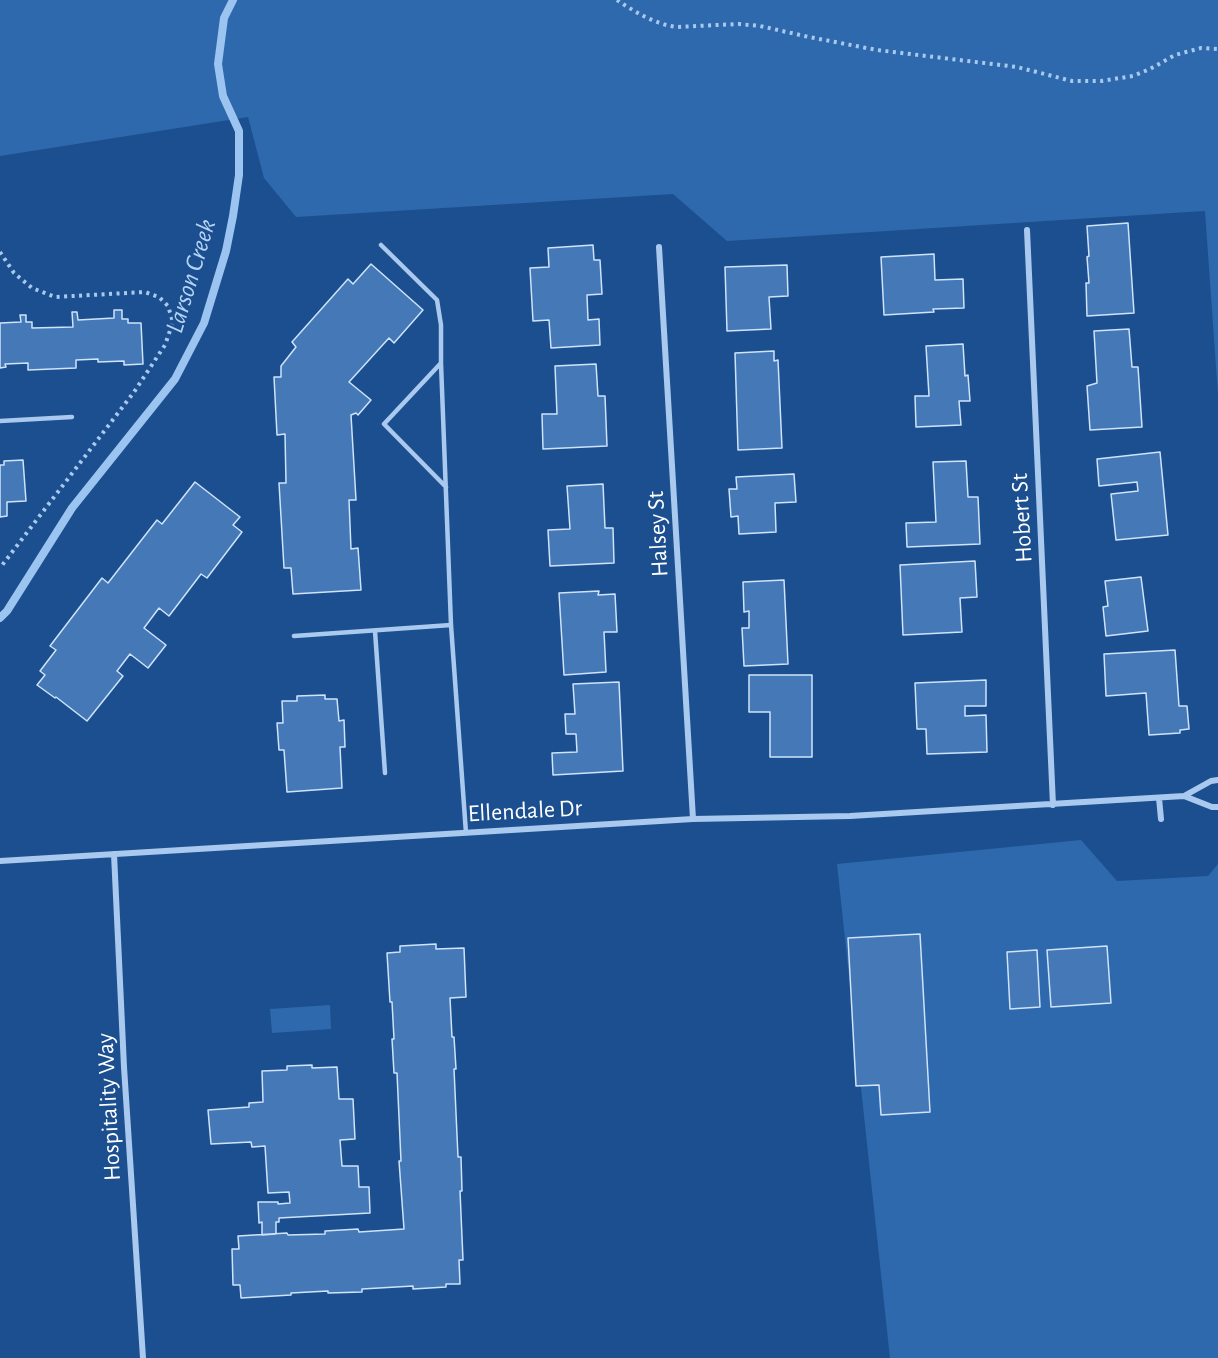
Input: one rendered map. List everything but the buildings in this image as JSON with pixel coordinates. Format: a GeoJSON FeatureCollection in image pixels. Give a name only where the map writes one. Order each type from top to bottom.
{"type":"FeatureCollection","features":[{"type":"Feature","properties":{"kind":"street","name":"Hobert St"},"geometry":{"type":"LineString","coordinates":[[1027,230],[1053,805]]}},
{"type":"Feature","properties":{"kind":"street","name":"Halsey St"},"geometry":{"type":"LineString","coordinates":[[659,247],[693,819]]}},
{"type":"Feature","properties":{"kind":"street"},"geometry":{"type":"LineString","coordinates":[[1184,796],[1211,781],[1218,780]]}},
{"type":"Feature","properties":{"kind":"street","name":"Ellendale Dr"},"geometry":{"type":"LineString","coordinates":[[0,861],[693,819],[850,816],[1184,796]]}},
{"type":"Feature","properties":{"kind":"street"},"geometry":{"type":"LineString","coordinates":[[1184,796],[1212,807],[1218,807]]}},
{"type":"Feature","properties":{"kind":"street"},"geometry":{"type":"LineString","coordinates":[[1159,798],[1161,819]]}},
{"type":"Feature","properties":{"kind":"street","name":"Hospitality Way"},"geometry":{"type":"LineString","coordinates":[[114,854],[124,1067],[143,1358]]}},
{"type":"Feature","properties":{"kind":"lane"},"geometry":{"type":"LineString","coordinates":[[381,245],[437,300],[441,325],[451,625],[466,833]]}},
{"type":"Feature","properties":{"kind":"lane"},"geometry":{"type":"LineString","coordinates":[[441,363],[384,424],[446,487]]}},
{"type":"Feature","properties":{"kind":"lane"},"geometry":{"type":"LineString","coordinates":[[0,421],[72,417]]}},
{"type":"Feature","properties":{"kind":"lane"},"geometry":{"type":"LineString","coordinates":[[294,636],[451,625]]}},
{"type":"Feature","properties":{"kind":"lane"},"geometry":{"type":"LineString","coordinates":[[375,631],[385,773]]}},
{"type":"Feature","properties":{"kind":"path"},"geometry":{"type":"LineString","coordinates":[[617,0],[635,12],[669,26],[739,24],[760,26],[809,38],[877,50],[1017,67],[1072,81],[1101,81],[1133,76],[1182,52],[1201,48],[1218,49]]}},
{"type":"Feature","properties":{"kind":"path"},"geometry":{"type":"LineString","coordinates":[[0,252],[14,273],[32,288],[55,297],[145,292],[159,297],[168,306],[173,322],[165,345],[134,392],[0,568]]}},
{"type":"Feature","properties":{"kind":"shaded area"},"geometry":{"type":"Polygon","coordinates":[[[0,0],[1218,0],[1218,395],[1205,211],[727,241],[673,194],[296,217],[264,178],[248,117],[0,156],[0,0]]]}},
{"type":"Feature","properties":{"kind":"shaded area"},"geometry":{"type":"Polygon","coordinates":[[[1081,840],[1117,881],[1208,876],[1218,864],[1218,1358],[890,1358],[837,864],[1081,840]]]}},
{"type":"Feature","properties":{"kind":"shaded area"},"geometry":{"type":"Polygon","coordinates":[[[330,1005],[331,1029],[272,1033],[270,1009],[330,1005]]]}},
{"type":"Feature","properties":{"kind":"waterway","name":"Larson Creek"},"geometry":{"type":"LineString","coordinates":[[0,618],[7,611],[72,508],[175,379],[204,323],[226,251],[239,175],[239,131],[223,96],[218,64],[224,18],[233,0]]}}]}
